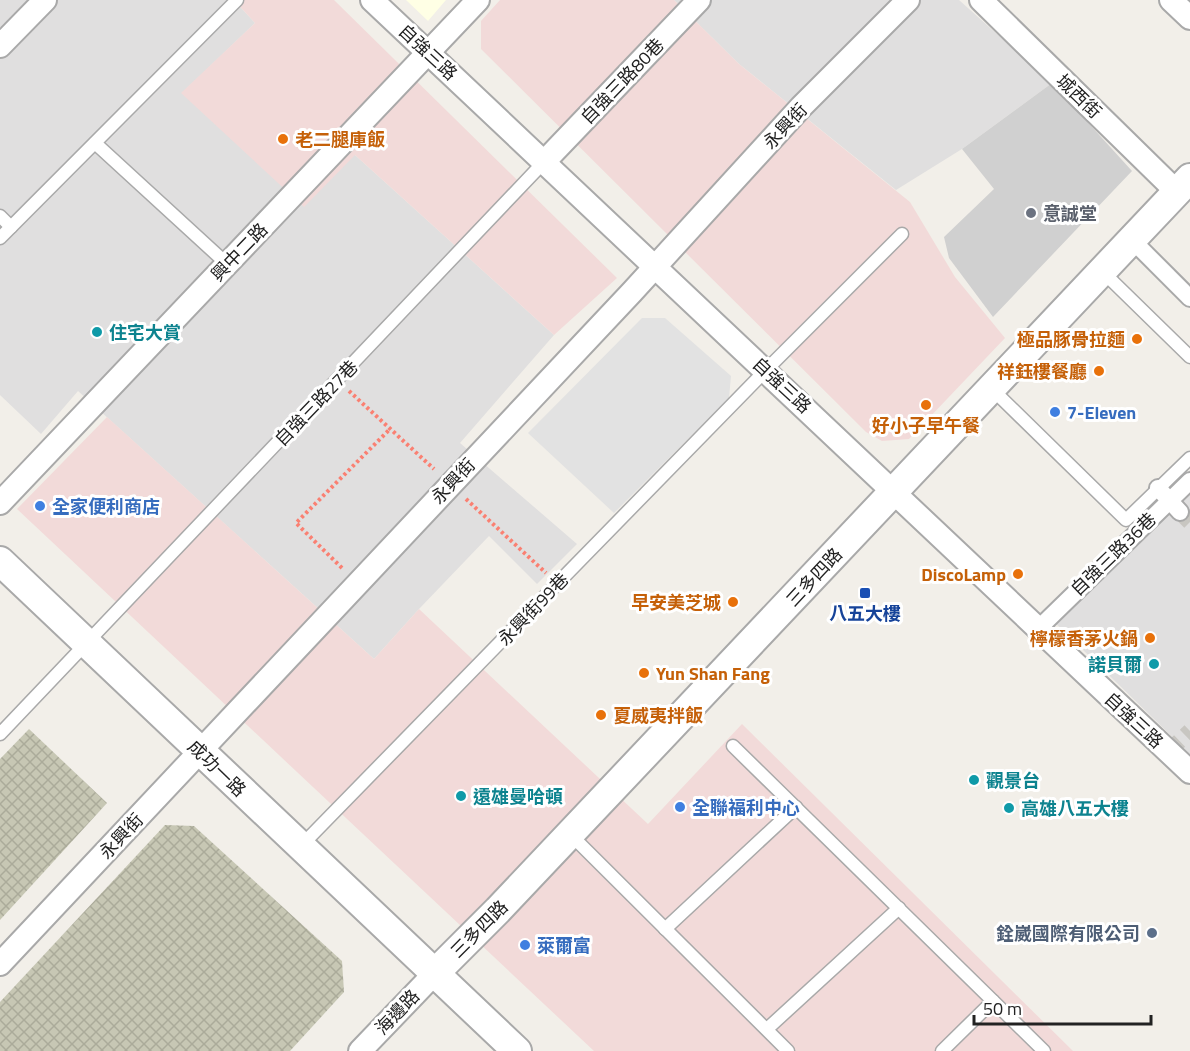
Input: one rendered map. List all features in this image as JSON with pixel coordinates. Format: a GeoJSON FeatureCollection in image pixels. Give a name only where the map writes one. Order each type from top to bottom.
{"type":"FeatureCollection","features":[{"type":"Feature","properties":{"kind":"street"},"geometry":{"type":"LineString","coordinates":[[0,46],[45,0]]}},
{"type":"Feature","properties":{"kind":"street","name":"自強三路"},"geometry":{"type":"LineString","coordinates":[[372,0],[894,490],[1190,772]]}},
{"type":"Feature","properties":{"kind":"street","name":"興中二路"},"geometry":{"type":"LineString","coordinates":[[0,503],[478,0]]}},
{"type":"Feature","properties":{"kind":"street","name":"永興街"},"geometry":{"type":"LineString","coordinates":[[0,964],[655,266],[801,107],[908,0]]}},
{"type":"Feature","properties":{"kind":"street","name":"城西街"},"geometry":{"type":"LineString","coordinates":[[981,0],[1184,185]]}},
{"type":"Feature","properties":{"kind":"street"},"geometry":{"type":"LineString","coordinates":[[1171,0],[1190,18]]}},
{"type":"Feature","properties":{"kind":"street","name":"自強三路80巷"},"geometry":{"type":"LineString","coordinates":[[544,162],[696,1]]}},
{"type":"Feature","properties":{"kind":"street","name":"三多四路"},"geometry":{"type":"LineString","coordinates":[[435,974],[1184,185]]}},
{"type":"Feature","properties":{"kind":"street"},"geometry":{"type":"LineString","coordinates":[[1132,240],[1190,298]]}},
{"type":"Feature","properties":{"kind":"street","name":"自強三路36巷"},"geometry":{"type":"LineString","coordinates":[[1038,629],[1190,481]]}},
{"type":"Feature","properties":{"kind":"street","name":"成功一路"},"geometry":{"type":"LineString","coordinates":[[0,561],[517,1051]]}},
{"type":"Feature","properties":{"kind":"street","name":"海邊路"},"geometry":{"type":"LineString","coordinates":[[360,1051],[435,974]]}},
{"type":"Feature","properties":{"kind":"lane"},"geometry":{"type":"LineString","coordinates":[[0,238],[237,0]]}},
{"type":"Feature","properties":{"kind":"lane"},"geometry":{"type":"LineString","coordinates":[[95,143],[227,264]]}},
{"type":"Feature","properties":{"kind":"lane","name":"自強三路27巷"},"geometry":{"type":"LineString","coordinates":[[0,734],[544,162]]}},
{"type":"Feature","properties":{"kind":"lane"},"geometry":{"type":"LineString","coordinates":[[0,216],[11,227]]}},
{"type":"Feature","properties":{"kind":"lane","name":"永興街99巷"},"geometry":{"type":"LineString","coordinates":[[300,847],[902,234]]}},
{"type":"Feature","properties":{"kind":"lane"},"geometry":{"type":"LineString","coordinates":[[1102,271],[1190,357]]}},
{"type":"Feature","properties":{"kind":"lane"},"geometry":{"type":"LineString","coordinates":[[992,389],[1126,520],[1169,500],[1190,458]]}},
{"type":"Feature","properties":{"kind":"lane"},"geometry":{"type":"LineString","coordinates":[[733,746],[1044,1051]]}},
{"type":"Feature","properties":{"kind":"lane"},"geometry":{"type":"LineString","coordinates":[[665,929],[796,807]]}},
{"type":"Feature","properties":{"kind":"lane"},"geometry":{"type":"LineString","coordinates":[[570,834],[788,1051]]}},
{"type":"Feature","properties":{"kind":"lane"},"geometry":{"type":"LineString","coordinates":[[766,1029],[899,908]]}},
{"type":"Feature","properties":{"kind":"lane"},"geometry":{"type":"LineString","coordinates":[[942,1051],[993,1001]]}},
{"type":"Feature","properties":{"kind":"path"},"geometry":{"type":"LineString","coordinates":[[357,583],[296,523],[390,429]]}},
{"type":"Feature","properties":{"kind":"shaded area"},"geometry":{"type":"Polygon","coordinates":[[[0,0],[234,0],[255,23],[182,93],[355,155],[554,335],[460,443],[577,544],[537,584],[489,536],[374,659],[78,391],[41,434],[0,395],[0,0]]]}},
{"type":"Feature","properties":{"kind":"shaded area"},"geometry":{"type":"Polygon","coordinates":[[[234,0],[334,0],[617,278],[554,335],[355,155],[304,207],[181,93],[255,23],[234,0]]]}},
{"type":"Feature","properties":{"kind":"shaded area"},"geometry":{"type":"Polygon","coordinates":[[[406,0],[446,0],[428,21],[406,0]]]}},
{"type":"Feature","properties":{"kind":"shaded area"},"geometry":{"type":"Polygon","coordinates":[[[500,0],[674,0],[739,64],[910,202],[955,277],[1005,338],[909,439],[882,441],[866,432],[481,49],[481,21],[500,0]]]}},
{"type":"Feature","properties":{"kind":"shaded area"},"geometry":{"type":"Polygon","coordinates":[[[674,0],[959,0],[1052,83],[962,149],[896,190],[739,64],[674,0]]]}},
{"type":"Feature","properties":{"kind":"shaded area","name":"意誠堂"},"geometry":{"type":"Polygon","coordinates":[[[1052,83],[1132,171],[993,317],[949,258],[944,237],[994,189],[962,149],[1052,83]]]}},
{"type":"Feature","properties":{"kind":"shaded area"},"geometry":{"type":"Polygon","coordinates":[[[642,318],[665,318],[731,376],[729,398],[614,513],[528,433],[642,318]]]}},
{"type":"Feature","properties":{"kind":"shaded area"},"geometry":{"type":"Polygon","coordinates":[[[107,417],[374,659],[419,609],[648,824],[742,724],[1073,1051],[594,1051],[17,509],[107,417]]]}},
{"type":"Feature","properties":{"kind":"shaded area","name":"諾貝爾"},"geometry":{"type":"Polygon","coordinates":[[[1190,470],[1190,754],[1045,613],[1190,470]]]}},
{"type":"Feature","properties":{"kind":"shaded area"},"geometry":{"type":"Polygon","coordinates":[[[29,729],[107,803],[0,920],[0,759],[29,729]]]}},
{"type":"Feature","properties":{"kind":"shaded area"},"geometry":{"type":"Polygon","coordinates":[[[165,825],[194,826],[342,961],[344,992],[290,1051],[0,1051],[0,1002],[165,825]]]}},
{"type":"Feature","properties":{"kind":"tunnel"},"geometry":{"type":"LineString","coordinates":[[1180,512],[1190,522]]}},
{"type":"Feature","properties":{"kind":"tunnel"},"geometry":{"type":"LineString","coordinates":[[1168,752],[1190,731]]}},
{"type":"Feature","properties":{"kind":"place","name":"老二腿庫飯"},"geometry":{"type":"Point","coordinates":[283,139]}},
{"type":"Feature","properties":{"kind":"place","name":"意誠堂"},"geometry":{"type":"Point","coordinates":[1031,213]}},
{"type":"Feature","properties":{"kind":"place","name":"住宅大賞"},"geometry":{"type":"Point","coordinates":[97,332]}},
{"type":"Feature","properties":{"kind":"place","name":"極品豚骨拉麵"},"geometry":{"type":"Point","coordinates":[1137,339]}},
{"type":"Feature","properties":{"kind":"place","name":"祥鈺樓餐廳"},"geometry":{"type":"Point","coordinates":[1099,371]}},
{"type":"Feature","properties":{"kind":"place","name":"好小子早午餐"},"geometry":{"type":"Point","coordinates":[926,405]}},
{"type":"Feature","properties":{"kind":"place","name":"7-Eleven"},"geometry":{"type":"Point","coordinates":[1055,412]}},
{"type":"Feature","properties":{"kind":"place","name":"全家便利商店"},"geometry":{"type":"Point","coordinates":[40,506]}},
{"type":"Feature","properties":{"kind":"place","name":"DiscoLamp"},"geometry":{"type":"Point","coordinates":[1018,574]}},
{"type":"Feature","properties":{"kind":"place","name":"八五大樓"},"geometry":{"type":"Point","coordinates":[865,593]}},
{"type":"Feature","properties":{"kind":"place","name":"早安美芝城"},"geometry":{"type":"Point","coordinates":[733,602]}},
{"type":"Feature","properties":{"kind":"place","name":"檸檬香茅火鍋"},"geometry":{"type":"Point","coordinates":[1150,638]}},
{"type":"Feature","properties":{"kind":"place","name":"諾貝爾"},"geometry":{"type":"Point","coordinates":[1154,664]}},
{"type":"Feature","properties":{"kind":"place","name":"Yun Shan Fang"},"geometry":{"type":"Point","coordinates":[644,673]}},
{"type":"Feature","properties":{"kind":"place","name":"夏威夷拌飯"},"geometry":{"type":"Point","coordinates":[601,715]}},
{"type":"Feature","properties":{"kind":"place","name":"觀景台"},"geometry":{"type":"Point","coordinates":[974,780]}},
{"type":"Feature","properties":{"kind":"place","name":"遠雄曼哈頓"},"geometry":{"type":"Point","coordinates":[461,796]}},
{"type":"Feature","properties":{"kind":"place","name":"全聯福利中心"},"geometry":{"type":"Point","coordinates":[680,807]}},
{"type":"Feature","properties":{"kind":"place","name":"高雄八五大樓"},"geometry":{"type":"Point","coordinates":[1009,808]}},
{"type":"Feature","properties":{"kind":"place","name":"銓崴國際有限公司"},"geometry":{"type":"Point","coordinates":[1152,933]}},
{"type":"Feature","properties":{"kind":"place","name":"萊爾富"},"geometry":{"type":"Point","coordinates":[525,945]}}]}
